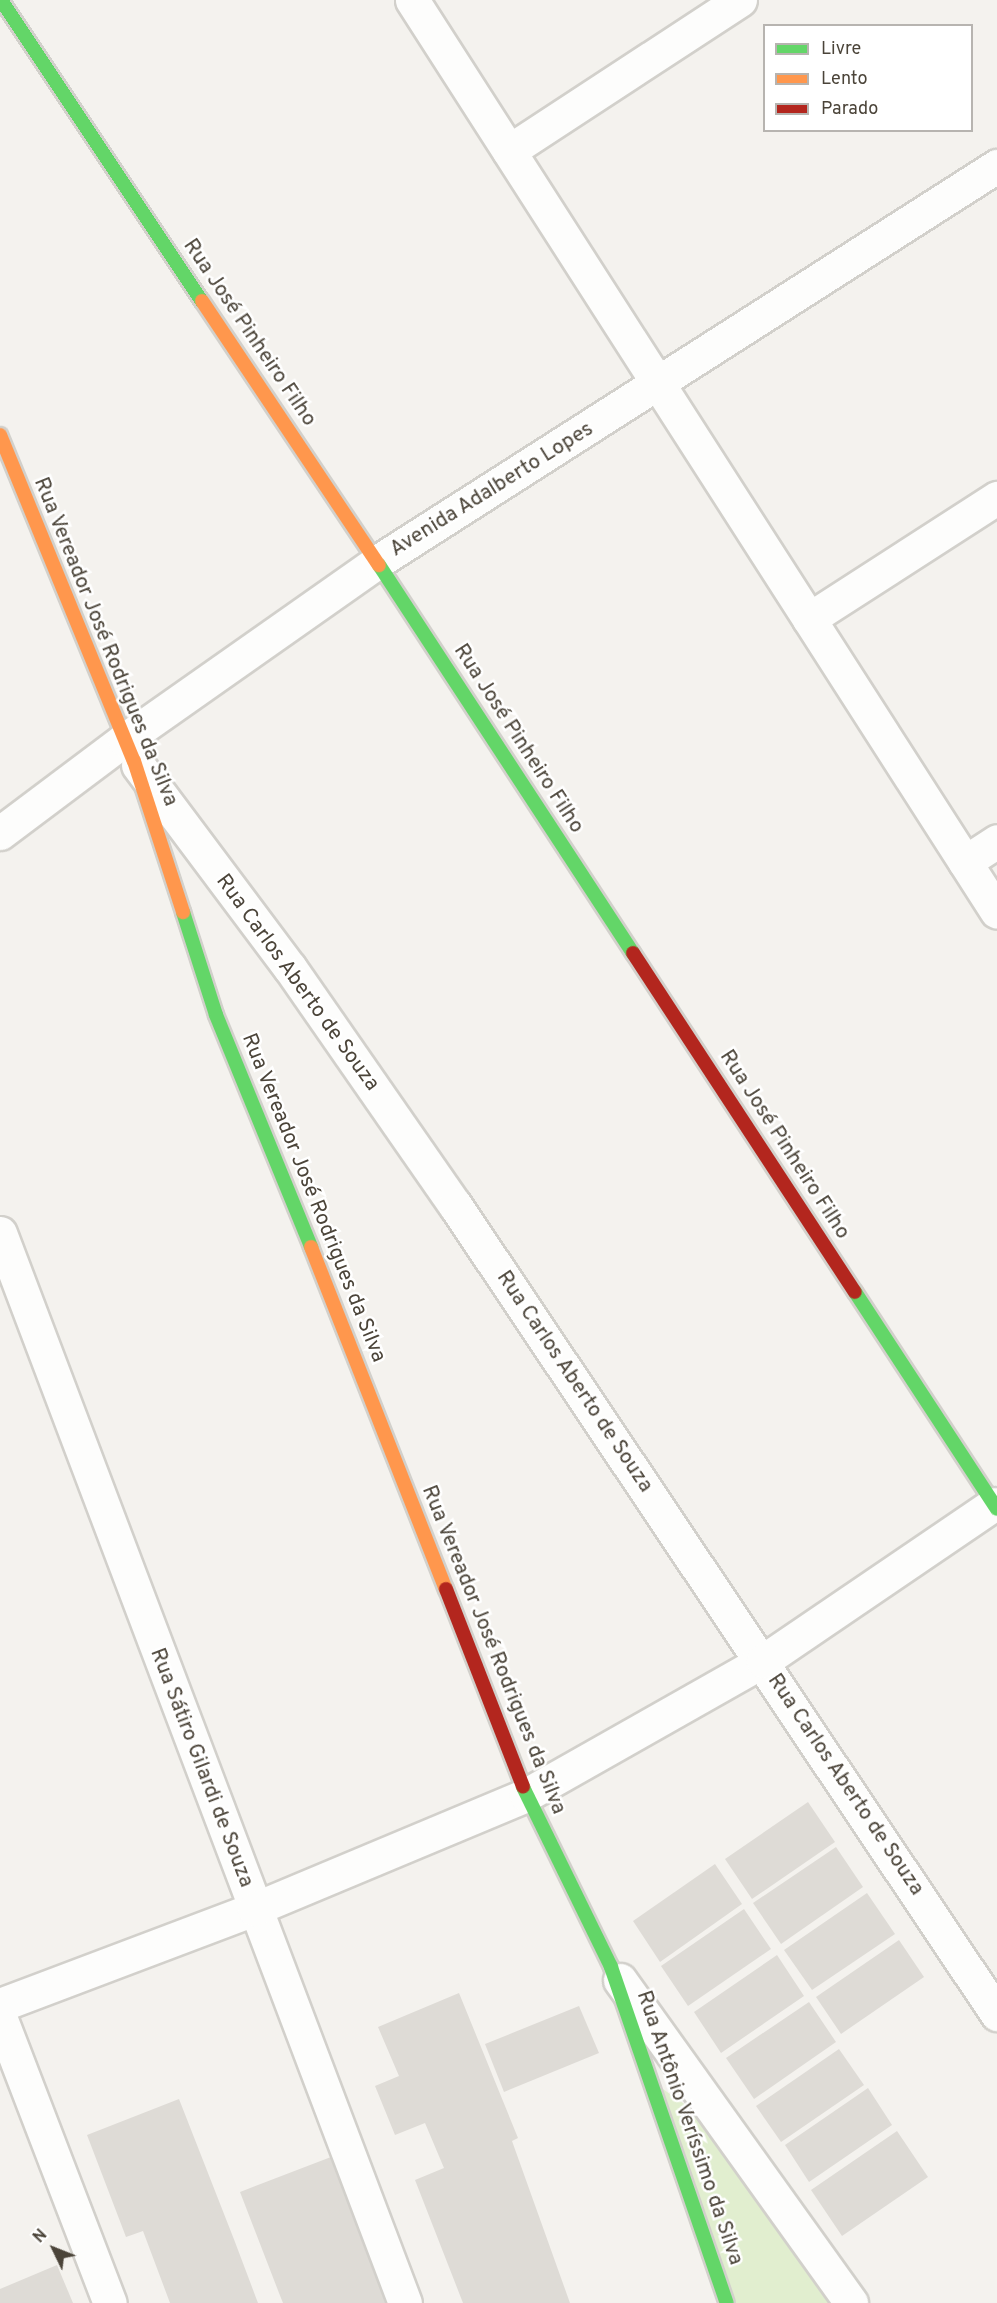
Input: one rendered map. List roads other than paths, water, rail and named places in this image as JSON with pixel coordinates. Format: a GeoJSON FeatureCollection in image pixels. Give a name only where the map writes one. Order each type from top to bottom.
{"type":"FeatureCollection","features":[{"type":"Feature","properties":{"kind":"street","name":"Rua José Pinheiro Filho"},"geometry":{"type":"LineString","coordinates":[[1,0],[377,562],[996,1505]]}},
{"type":"Feature","properties":{"kind":"street"},"geometry":{"type":"LineString","coordinates":[[412,0],[997,912]]}},
{"type":"Feature","properties":{"kind":"street"},"geometry":{"type":"LineString","coordinates":[[509,151],[740,0]]}},
{"type":"Feature","properties":{"kind":"street","name":"Avenida Adalberto Lopes"},"geometry":{"type":"LineString","coordinates":[[0,833],[129,750],[377,562],[659,385],[997,166]]}},
{"type":"Feature","properties":{"kind":"street","name":"Rua Vereador José Rodrigues da Silva"},"geometry":{"type":"LineString","coordinates":[[0,435],[129,750],[216,1015],[328,1289],[525,1795],[611,1968]]}},
{"type":"Feature","properties":{"kind":"street"},"geometry":{"type":"LineString","coordinates":[[809,619],[997,498]]}},
{"type":"Feature","properties":{"kind":"street","name":"Rua Carlos Aberto de Souza"},"geometry":{"type":"LineString","coordinates":[[129,750],[303,987],[763,1661],[997,2014]]}},
{"type":"Feature","properties":{"kind":"street"},"geometry":{"type":"LineString","coordinates":[[965,862],[997,841]]}},
{"type":"Feature","properties":{"kind":"street","name":"Rua Sátiro Gilardi de Souza"},"geometry":{"type":"LineString","coordinates":[[0,1233],[405,2303]]}},
{"type":"Feature","properties":{"kind":"street"},"geometry":{"type":"LineString","coordinates":[[0,2005],[254,1909],[525,1795],[763,1661],[996,1505]]}},
{"type":"Feature","properties":{"kind":"street"},"geometry":{"type":"LineString","coordinates":[[611,1968],[850,2303]]}},
{"type":"Feature","properties":{"kind":"street","name":"Rua Antônio Veríssimo da Silva"},"geometry":{"type":"LineString","coordinates":[[611,1968],[727,2303]]}},
{"type":"Feature","properties":{"kind":"street"},"geometry":{"type":"LineString","coordinates":[[0,2017],[110,2303]]}}]}
